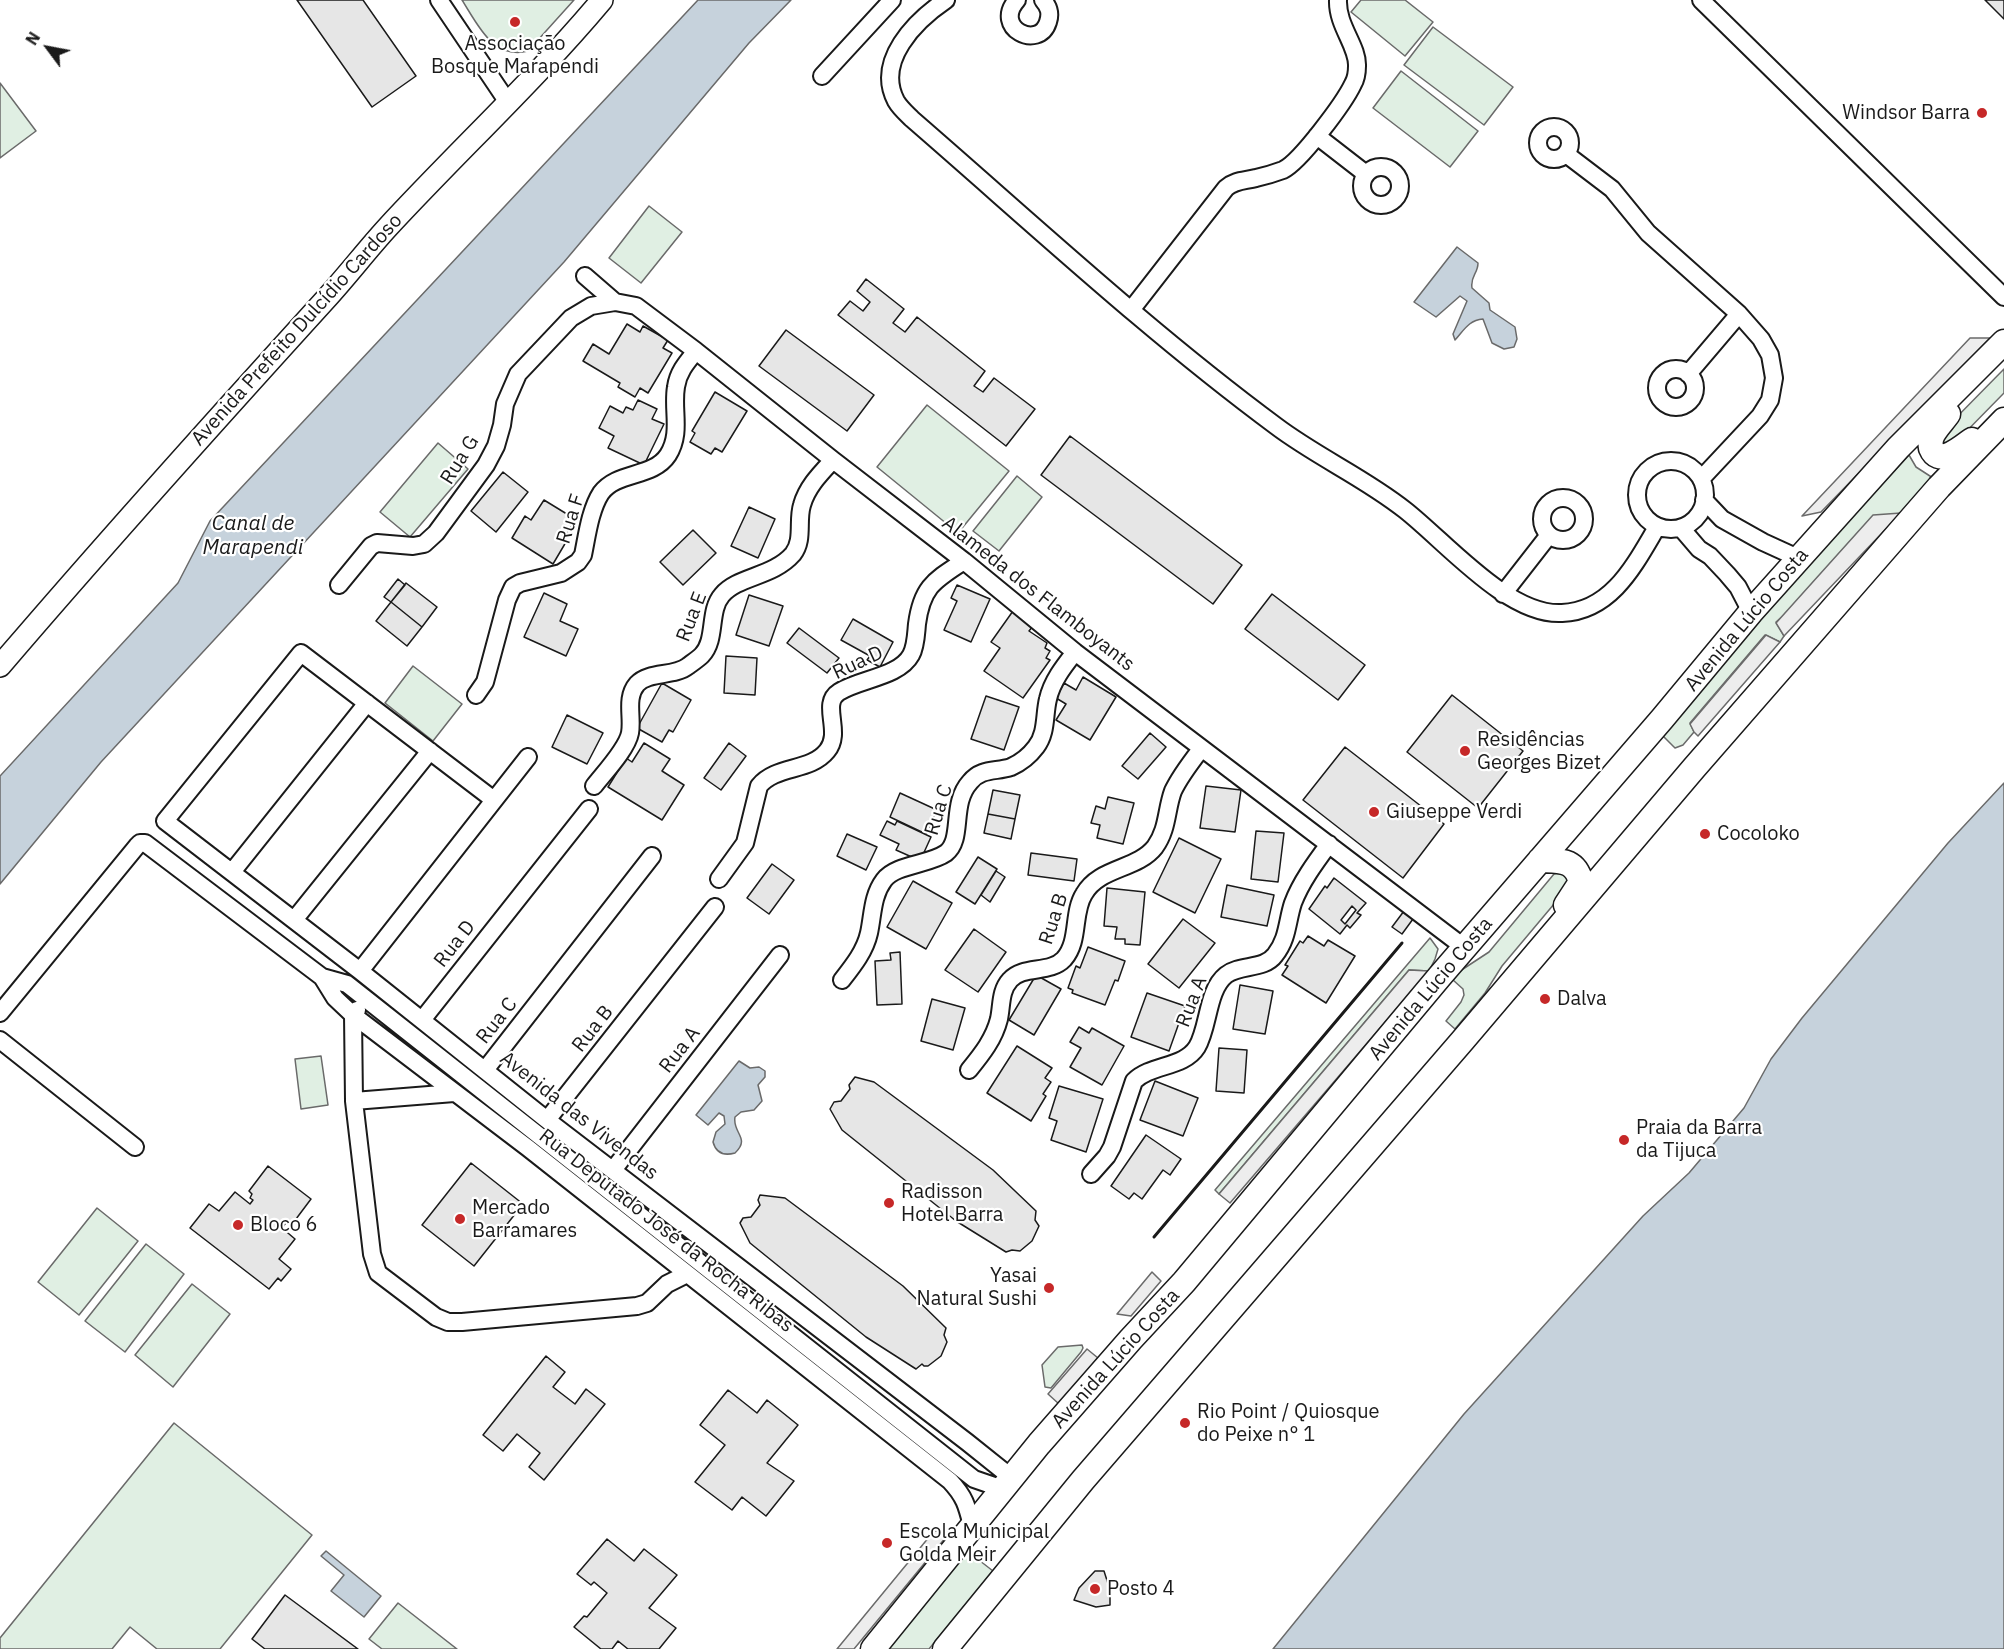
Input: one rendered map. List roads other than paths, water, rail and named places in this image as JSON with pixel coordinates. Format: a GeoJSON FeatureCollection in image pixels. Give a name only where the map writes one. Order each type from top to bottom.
{"type":"FeatureCollection","features":[{"type":"Feature","properties":{"kind":"main road"},"geometry":{"type":"LineString","coordinates":[[2001,345],[1932,434],[1931,447],[1939,455],[1945,456],[1953,453],[2004,418]]}},
{"type":"Feature","properties":{"kind":"main road","name":"Avenida Lúcio Costa"},"geometry":{"type":"LineString","coordinates":[[873,1649],[1007,1484],[1131,1339],[1184,1282],[1751,612],[1898,448],[2001,345]]}},
{"type":"Feature","properties":{"kind":"main road"},"geometry":{"type":"LineString","coordinates":[[945,1649],[1083,1480],[1448,1058],[1694,768],[1939,487],[2004,418]]}},
{"type":"Feature","properties":{"kind":"main road"},"geometry":{"type":"LineString","coordinates":[[1536,953],[1581,882],[1579,873],[1573,865],[1563,861],[1540,860]]}},
{"type":"Feature","properties":{"kind":"street"},"geometry":{"type":"LineString","coordinates":[[439,0],[509,104]]}},
{"type":"Feature","properties":{"kind":"street","name":"Avenida Prefeito Dulcídio Cardoso"},"geometry":{"type":"LineString","coordinates":[[0,666],[117,530],[385,230],[460,151],[509,104],[602,0]]}},
{"type":"Feature","properties":{"kind":"street"},"geometry":{"type":"LineString","coordinates":[[822,76],[892,0]]}},
{"type":"Feature","properties":{"kind":"street"},"geometry":{"type":"LineString","coordinates":[[946,0],[929,12],[907,36],[893,60],[889,81],[897,102],[912,119],[1131,310],[1276,427],[1405,510],[1503,594],[1532,609],[1562,613],[1585,608],[1603,600],[1633,568],[1657,526]]}},
{"type":"Feature","properties":{"kind":"street"},"geometry":{"type":"LineString","coordinates":[[1013,1],[1010,12],[1012,26],[1022,34],[1036,35],[1042,32],[1049,21],[1048,8],[1043,0]]}},
{"type":"Feature","properties":{"kind":"street"},"geometry":{"type":"LineString","coordinates":[[1131,310],[1229,185],[1283,170],[1298,158],[1317,136],[1353,84],[1358,64],[1342,25],[1338,0]]}},
{"type":"Feature","properties":{"kind":"street"},"geometry":{"type":"LineString","coordinates":[[1701,0],[2004,297]]}},
{"type":"Feature","properties":{"kind":"street"},"geometry":{"type":"LineString","coordinates":[[1317,136],[1366,174]]}},
{"type":"Feature","properties":{"kind":"street"},"geometry":{"type":"LineString","coordinates":[[1566,154],[1612,189],[1648,232],[1739,314],[1761,339],[1770,355],[1774,378],[1770,400],[1761,416],[1701,479]]}},
{"type":"Feature","properties":{"kind":"street","name":"Alameda dos Flamboyants"},"geometry":{"type":"LineString","coordinates":[[585,276],[615,302],[636,306],[696,351],[832,460],[964,561],[1075,652],[1465,948]]}},
{"type":"Feature","properties":{"kind":"street","name":"Rua G"},"geometry":{"type":"LineString","coordinates":[[339,585],[370,546],[377,543],[413,546],[424,544],[436,533],[486,465],[496,446],[506,404],[518,374],[571,318],[591,306],[615,302]]}},
{"type":"Feature","properties":{"kind":"street"},"geometry":{"type":"LineString","coordinates":[[1688,374],[1739,314]]}},
{"type":"Feature","properties":{"kind":"street","name":"Rua F"},"geometry":{"type":"LineString","coordinates":[[476,695],[485,682],[507,600],[513,587],[561,573],[578,562],[583,555],[596,504],[602,492],[617,481],[657,466],[667,457],[675,441],[678,377],[696,351]]}},
{"type":"Feature","properties":{"kind":"street","name":"Rua E"},"geometry":{"type":"LineString","coordinates":[[594,786],[624,746],[630,734],[632,692],[644,679],[685,668],[702,655],[708,645],[716,604],[722,594],[731,587],[776,568],[794,552],[798,543],[801,506],[807,491],[832,460]]}},
{"type":"Feature","properties":{"kind":"street"},"geometry":{"type":"LineString","coordinates":[[1661,462],[1684,463],[1701,479],[1705,489],[1704,500],[1697,517],[1682,528],[1669,529],[1647,520],[1640,510],[1637,487],[1642,476],[1661,462]]}},
{"type":"Feature","properties":{"kind":"street"},"geometry":{"type":"LineString","coordinates":[[1704,500],[1722,519],[1798,558]]}},
{"type":"Feature","properties":{"kind":"street"},"geometry":{"type":"LineString","coordinates":[[1682,528],[1699,549],[1710,556],[1738,587],[1751,612]]}},
{"type":"Feature","properties":{"kind":"street"},"geometry":{"type":"LineString","coordinates":[[1503,594],[1549,535]]}},
{"type":"Feature","properties":{"kind":"street","name":"Rua D"},"geometry":{"type":"LineString","coordinates":[[719,879],[745,843],[759,786],[773,774],[792,770],[820,759],[826,753],[835,737],[831,704],[833,698],[837,693],[856,683],[886,674],[905,663],[911,655],[915,642],[919,606],[934,581],[964,561]]}},
{"type":"Feature","properties":{"kind":"street","name":"Rua C"},"geometry":{"type":"LineString","coordinates":[[842,980],[865,946],[874,900],[883,881],[903,869],[927,862],[946,853],[956,838],[958,807],[968,783],[978,773],[1012,766],[1027,757],[1038,746],[1045,730],[1048,698],[1060,672],[1075,652]]}},
{"type":"Feature","properties":{"kind":"street","name":"Avenida das Vivendas"},"geometry":{"type":"LineString","coordinates":[[367,703],[301,653],[165,821],[360,971],[547,1120],[968,1442],[1007,1484]]}},
{"type":"Feature","properties":{"kind":"street"},"geometry":{"type":"LineString","coordinates":[[232,873],[367,703],[494,800]]}},
{"type":"Feature","properties":{"kind":"street","name":"Rua B"},"geometry":{"type":"LineString","coordinates":[[969,1070],[984,1052],[992,1037],[1008,981],[1016,974],[1052,966],[1062,961],[1071,945],[1079,905],[1084,893],[1100,878],[1138,861],[1155,846],[1165,828],[1174,790],[1201,749]]}},
{"type":"Feature","properties":{"kind":"street"},"geometry":{"type":"LineString","coordinates":[[294,920],[430,751]]}},
{"type":"Feature","properties":{"kind":"street"},"geometry":{"type":"LineString","coordinates":[[360,971],[528,757]]}},
{"type":"Feature","properties":{"kind":"street","name":"Rua D"},"geometry":{"type":"LineString","coordinates":[[422,1020],[589,809]]}},
{"type":"Feature","properties":{"kind":"street","name":"Rua Deputado José da Rocha Ribas"},"geometry":{"type":"LineString","coordinates":[[0,1013],[137,846],[145,843],[322,977],[335,998],[353,1015],[528,1148],[950,1481],[961,1492],[966,1502],[972,1526]]}},
{"type":"Feature","properties":{"kind":"street","name":"Rua A"},"geometry":{"type":"LineString","coordinates":[[1091,1174],[1112,1147],[1134,1081],[1154,1068],[1188,1057],[1198,1046],[1216,987],[1222,978],[1236,969],[1263,964],[1278,952],[1287,932],[1297,894],[1312,867],[1329,844]]}},
{"type":"Feature","properties":{"kind":"street","name":"Rua C"},"geometry":{"type":"LineString","coordinates":[[485,1070],[652,856]]}},
{"type":"Feature","properties":{"kind":"street","name":"Rua B"},"geometry":{"type":"LineString","coordinates":[[547,1120],[716,907]]}},
{"type":"Feature","properties":{"kind":"street","name":"Rua A"},"geometry":{"type":"LineString","coordinates":[[613,1170],[780,955]]}},
{"type":"Feature","properties":{"kind":"street","name":"Rua Deputado José da Rocha Ribas"},"geometry":{"type":"LineString","coordinates":[[322,977],[347,984],[368,1000],[974,1479],[1007,1484]]}},
{"type":"Feature","properties":{"kind":"street"},"geometry":{"type":"LineString","coordinates":[[368,1000],[353,1015],[354,1101],[372,1254],[378,1273],[436,1317],[448,1322],[637,1306],[647,1303],[667,1284],[687,1274]]}},
{"type":"Feature","properties":{"kind":"street"},"geometry":{"type":"LineString","coordinates":[[0,1040],[135,1147]]}},
{"type":"Feature","properties":{"kind":"street"},"geometry":{"type":"LineString","coordinates":[[354,1101],[454,1093]]}},
{"type":"Feature","properties":{"kind":"street"},"geometry":{"type":"LineString","coordinates":[[656,1251],[667,1236]]}},
{"type":"Feature","properties":{"kind":"water","name":"Canal de Marapendi"},"geometry":{"type":"Polygon","coordinates":[[[698,0],[791,0],[749,43],[564,262],[101,762],[0,884],[0,776],[178,583],[210,521],[698,0]]]}},
{"type":"Feature","properties":{"kind":"water"},"geometry":{"type":"Polygon","coordinates":[[[1457,247],[1478,263],[1472,288],[1489,303],[1490,310],[1515,327],[1517,339],[1514,347],[1504,349],[1492,343],[1483,319],[1470,323],[1455,340],[1453,334],[1467,301],[1460,296],[1436,317],[1414,302],[1457,247]]]}},
{"type":"Feature","properties":{"kind":"water"},"geometry":{"type":"Polygon","coordinates":[[[2004,783],[2004,1649],[1273,1649],[1464,1414],[1643,1216],[1689,1173],[1744,1108],[1771,1059],[1802,1018],[1948,843],[2004,783]]]}},
{"type":"Feature","properties":{"kind":"water"},"geometry":{"type":"Polygon","coordinates":[[[739,1061],[750,1068],[759,1067],[765,1071],[765,1077],[758,1085],[762,1101],[754,1110],[741,1112],[735,1117],[741,1143],[735,1153],[724,1154],[716,1149],[713,1142],[716,1132],[725,1124],[724,1116],[719,1113],[708,1125],[696,1115],[739,1061]]]}},
{"type":"Feature","properties":{"kind":"water"},"geometry":{"type":"Polygon","coordinates":[[[326,1551],[381,1596],[364,1617],[331,1591],[344,1575],[321,1556],[326,1551]]]}},
{"type":"Feature","properties":{"kind":"place","name":"Associação Bosque Marapendi"},"geometry":{"type":"Point","coordinates":[515,22]}},
{"type":"Feature","properties":{"kind":"place","name":"Windsor Barra"},"geometry":{"type":"Point","coordinates":[1982,113]}},
{"type":"Feature","properties":{"kind":"place","name":"Residências Georges Bizet"},"geometry":{"type":"Point","coordinates":[1465,751]}},
{"type":"Feature","properties":{"kind":"place","name":"Giuseppe Verdi"},"geometry":{"type":"Point","coordinates":[1374,812]}},
{"type":"Feature","properties":{"kind":"place","name":"Cocoloko"},"geometry":{"type":"Point","coordinates":[1705,834]}},
{"type":"Feature","properties":{"kind":"place","name":"Dalva"},"geometry":{"type":"Point","coordinates":[1545,999]}},
{"type":"Feature","properties":{"kind":"place","name":"Praia da Barra da Tijuca"},"geometry":{"type":"Point","coordinates":[1624,1140]}},
{"type":"Feature","properties":{"kind":"place","name":"Radisson Hotel Barra"},"geometry":{"type":"Point","coordinates":[889,1203]}},
{"type":"Feature","properties":{"kind":"place","name":"Mercado Barramares"},"geometry":{"type":"Point","coordinates":[460,1219]}},
{"type":"Feature","properties":{"kind":"place","name":"Bloco 6"},"geometry":{"type":"Point","coordinates":[238,1225]}},
{"type":"Feature","properties":{"kind":"place","name":"Yasai Natural Sushi"},"geometry":{"type":"Point","coordinates":[1049,1288]}},
{"type":"Feature","properties":{"kind":"place","name":"Rio Point / Quiosque do Peixe n° 1"},"geometry":{"type":"Point","coordinates":[1185,1423]}},
{"type":"Feature","properties":{"kind":"place","name":"Escola Municipal Golda Meir"},"geometry":{"type":"Point","coordinates":[887,1543]}},
{"type":"Feature","properties":{"kind":"place","name":"Posto 4"},"geometry":{"type":"Point","coordinates":[1095,1589]}}]}
